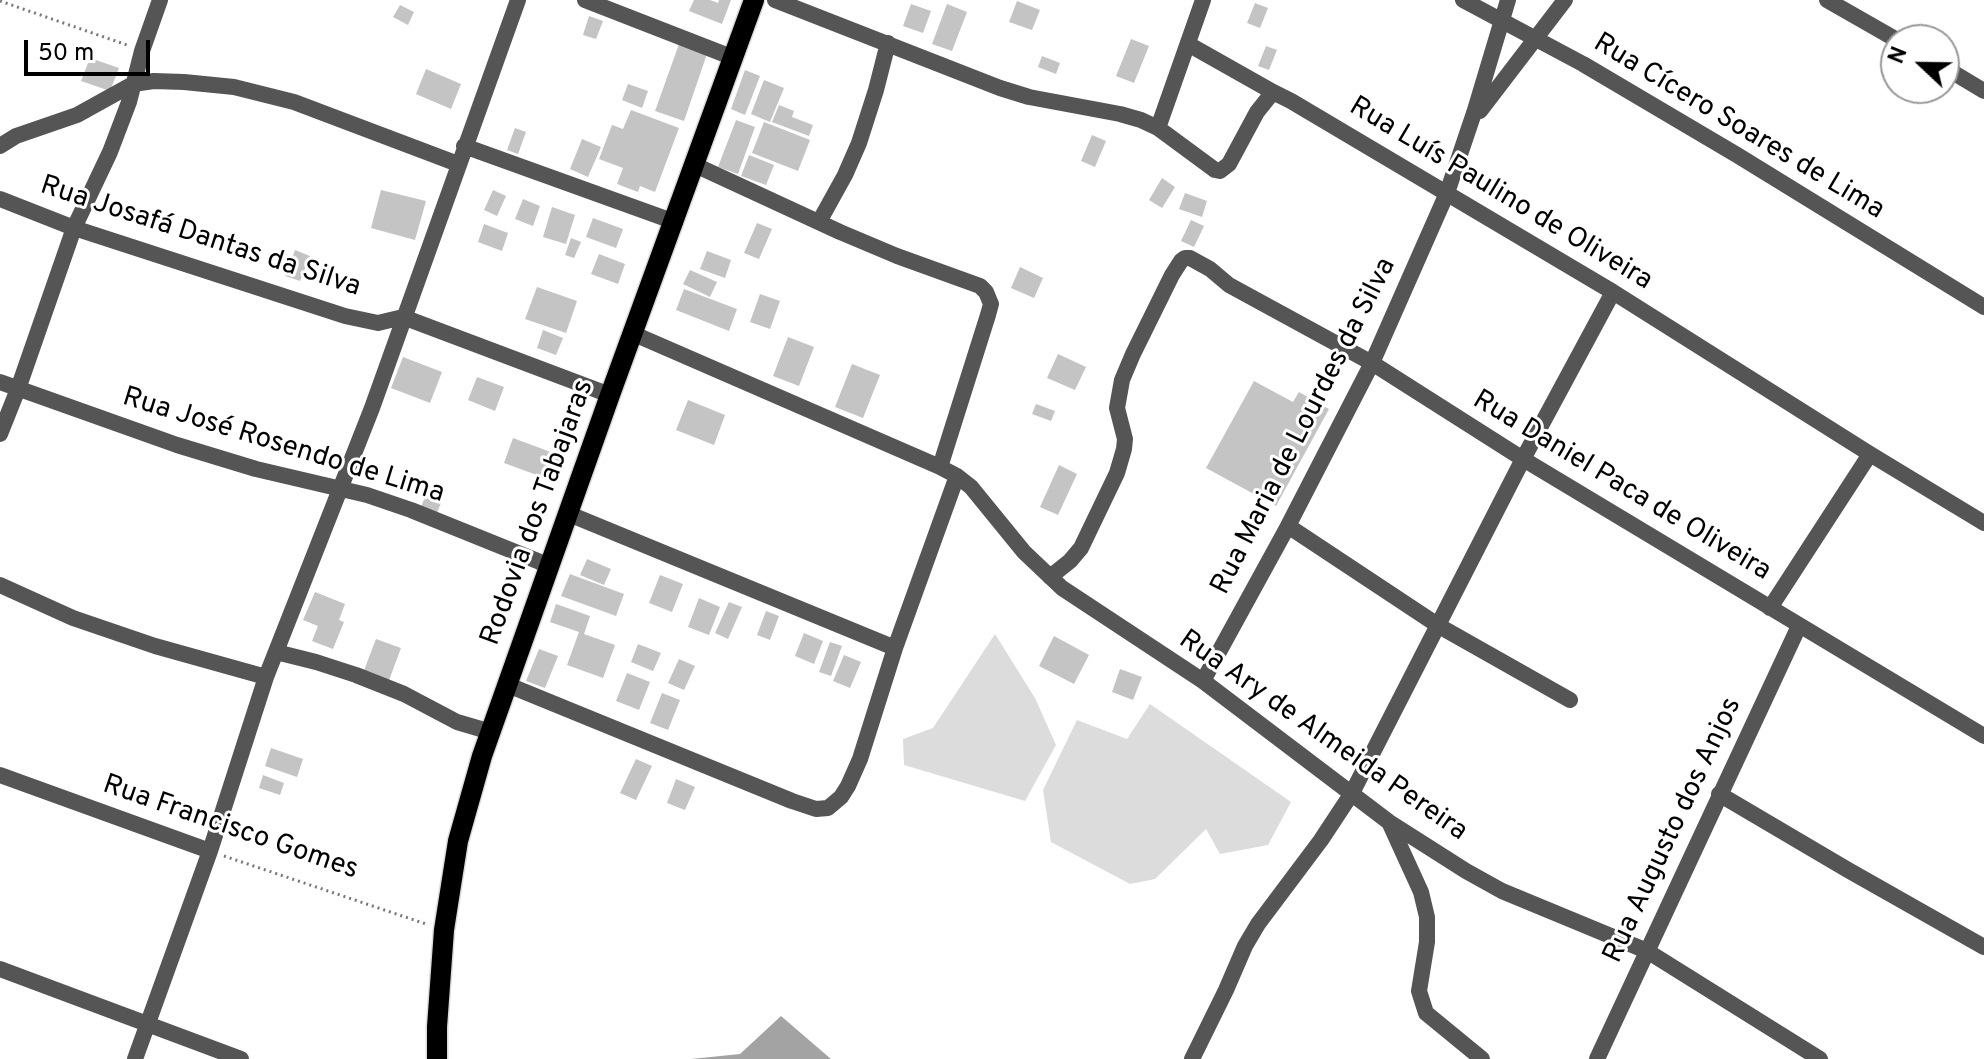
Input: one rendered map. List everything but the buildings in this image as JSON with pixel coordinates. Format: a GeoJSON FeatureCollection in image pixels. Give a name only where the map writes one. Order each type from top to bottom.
{"type":"FeatureCollection","features":[{"type":"Feature","properties":{"kind":"main road","name":"Rodovia dos Tabajaras"},"geometry":{"type":"LineString","coordinates":[[437,1059],[444,930],[458,841],[491,732],[754,0]]}},
{"type":"Feature","properties":{"kind":"street"},"geometry":{"type":"LineString","coordinates":[[0,434],[74,228],[110,152],[129,102],[160,0]]}},
{"type":"Feature","properties":{"kind":"street"},"geometry":{"type":"LineString","coordinates":[[135,1059],[210,851],[266,677],[372,408],[518,0]]}},
{"type":"Feature","properties":{"kind":"street"},"geometry":{"type":"LineString","coordinates":[[585,0],[734,58]]}},
{"type":"Feature","properties":{"kind":"street"},"geometry":{"type":"LineString","coordinates":[[775,0],[1000,88],[1029,97],[1120,114],[1158,128],[1220,171],[1229,164],[1257,112],[1273,92]]}},
{"type":"Feature","properties":{"kind":"street"},"geometry":{"type":"LineString","coordinates":[[1158,128],[1203,0]]}},
{"type":"Feature","properties":{"kind":"street","name":"Rua Cícero Soares de Lima"},"geometry":{"type":"LineString","coordinates":[[1463,0],[1583,64],[1984,307]]}},
{"type":"Feature","properties":{"kind":"street","name":"Rua Maria de Lourdes da Silva"},"geometry":{"type":"LineString","coordinates":[[1203,681],[1372,363],[1447,193],[1508,0]]}},
{"type":"Feature","properties":{"kind":"street"},"geometry":{"type":"LineString","coordinates":[[1471,122],[1565,0]]}},
{"type":"Feature","properties":{"kind":"street"},"geometry":{"type":"LineString","coordinates":[[1827,0],[1880,30]]}},
{"type":"Feature","properties":{"kind":"street"},"geometry":{"type":"LineString","coordinates":[[819,222],[859,143],[888,43]]}},
{"type":"Feature","properties":{"kind":"street","name":"Rua Luís Paulino de Oliveira"},"geometry":{"type":"LineString","coordinates":[[1188,44],[1613,292],[1984,523]]}},
{"type":"Feature","properties":{"kind":"street"},"geometry":{"type":"LineString","coordinates":[[1960,77],[1984,91]]}},
{"type":"Feature","properties":{"kind":"street"},"geometry":{"type":"LineString","coordinates":[[0,146],[16,136],[77,115],[133,84],[154,81],[234,87],[294,102],[458,164]]}},
{"type":"Feature","properties":{"kind":"street"},"geometry":{"type":"LineString","coordinates":[[464,146],[675,222]]}},
{"type":"Feature","properties":{"kind":"street"},"geometry":{"type":"LineString","coordinates":[[695,165],[897,256],[980,286],[986,292],[991,304],[940,467]]}},
{"type":"Feature","properties":{"kind":"street","name":"Rua Josafá Dantas da Silva"},"geometry":{"type":"LineString","coordinates":[[0,199],[74,228],[345,316],[378,323],[403,317],[610,395]]}},
{"type":"Feature","properties":{"kind":"street","name":"Rua Daniel Paca de Oliveira"},"geometry":{"type":"LineString","coordinates":[[1050,577],[1081,548],[1117,473],[1125,439],[1117,408],[1122,380],[1178,265],[1185,258],[1190,258],[1229,285],[1372,363],[1523,459],[1984,736]]}},
{"type":"Feature","properties":{"kind":"street"},"geometry":{"type":"LineString","coordinates":[[1192,1059],[1258,924],[1352,793],[1523,459],[1613,292]]}},
{"type":"Feature","properties":{"kind":"street","name":"Rua Ary de Almeida Pereira"},"geometry":{"type":"LineString","coordinates":[[634,334],[957,476],[971,487],[1024,552],[1073,597],[1203,681],[1389,822],[1502,891],[1647,951],[1820,1059]]}},
{"type":"Feature","properties":{"kind":"street","name":"Rua José Rosendo de Lima"},"geometry":{"type":"LineString","coordinates":[[0,382],[177,445],[256,469],[367,495],[550,566]]}},
{"type":"Feature","properties":{"kind":"street"},"geometry":{"type":"LineString","coordinates":[[1770,608],[1870,454]]}},
{"type":"Feature","properties":{"kind":"street"},"geometry":{"type":"LineString","coordinates":[[508,685],[792,801],[823,810],[828,808],[841,797],[860,759],[895,648],[957,476]]}},
{"type":"Feature","properties":{"kind":"street"},"geometry":{"type":"LineString","coordinates":[[569,514],[895,648]]}},
{"type":"Feature","properties":{"kind":"street"},"geometry":{"type":"LineString","coordinates":[[1288,526],[1439,626],[1570,700]]}},
{"type":"Feature","properties":{"kind":"street"},"geometry":{"type":"LineString","coordinates":[[0,585],[73,618],[155,646],[266,677]]}},
{"type":"Feature","properties":{"kind":"street","name":"Rua Augusto dos Anjos"},"geometry":{"type":"LineString","coordinates":[[1597,1059],[1799,626]]}},
{"type":"Feature","properties":{"kind":"street"},"geometry":{"type":"LineString","coordinates":[[276,652],[356,675],[404,694],[457,722],[491,732]]}},
{"type":"Feature","properties":{"kind":"street","name":"Rua Francisco Gomes"},"geometry":{"type":"LineString","coordinates":[[0,775],[210,851]]}},
{"type":"Feature","properties":{"kind":"street"},"geometry":{"type":"LineString","coordinates":[[1719,794],[1984,947]]}},
{"type":"Feature","properties":{"kind":"street"},"geometry":{"type":"LineString","coordinates":[[1389,822],[1421,892],[1427,917],[1427,942],[1419,991],[1426,1013],[1482,1059]]}},
{"type":"Feature","properties":{"kind":"street"},"geometry":{"type":"LineString","coordinates":[[0,969],[241,1059]]}},
{"type":"Feature","properties":{"kind":"path"},"geometry":{"type":"LineString","coordinates":[[0,1],[142,51]]}},
{"type":"Feature","properties":{"kind":"path","name":"Rua Francisco Gomes"},"geometry":{"type":"LineString","coordinates":[[210,851],[444,930]]}},
{"type":"Feature","properties":{"kind":"shaded area"},"geometry":{"type":"Polygon","coordinates":[[[995,634],[1035,698],[1056,745],[1025,801],[904,765],[903,739],[933,728],[995,634]]]}},
{"type":"Feature","properties":{"kind":"shaded area"},"geometry":{"type":"Polygon","coordinates":[[[1150,704],[1291,802],[1268,845],[1220,854],[1206,829],[1155,879],[1130,884],[1051,842],[1043,790],[1077,720],[1127,739],[1150,704]]]}},
{"type":"Feature","properties":{"kind":"shaded area"},"geometry":{"type":"Polygon","coordinates":[[[781,1016],[831,1059],[691,1059],[740,1054],[781,1016]]]}}]}
